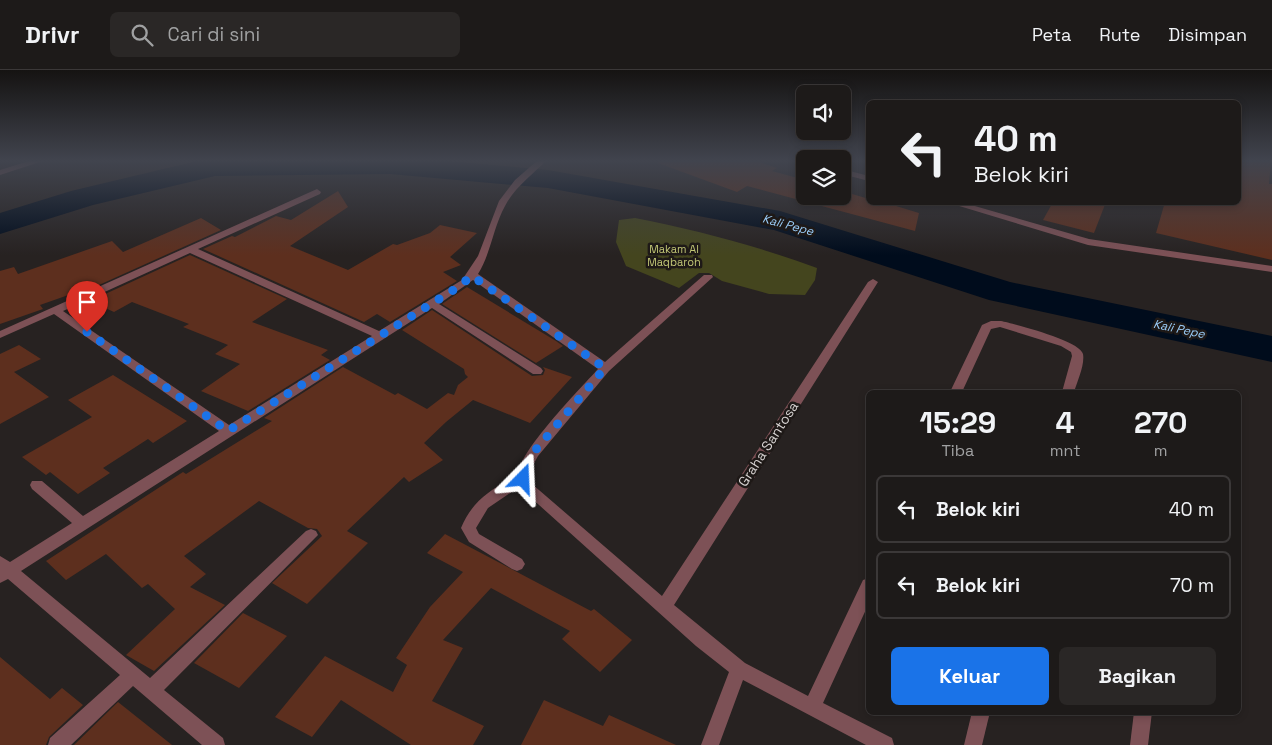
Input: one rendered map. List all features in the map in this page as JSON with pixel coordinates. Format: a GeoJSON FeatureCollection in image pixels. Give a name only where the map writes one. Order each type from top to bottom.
{"type":"FeatureCollection","features":[{"type":"Feature","properties":{"kind":"street"},"geometry":{"type":"LineString","coordinates":[[0,335],[317,192]]}},
{"type":"Feature","properties":{"kind":"street"},"geometry":{"type":"LineString","coordinates":[[216,745],[3,570],[83,524],[378,335],[455,289],[472,276],[477,269],[498,211],[511,192]]}},
{"type":"Feature","properties":{"kind":"street"},"geometry":{"type":"LineString","coordinates":[[960,205],[1088,242],[1272,269]]}},
{"type":"Feature","properties":{"kind":"street"},"geometry":{"type":"LineString","coordinates":[[190,249],[378,335]]}},
{"type":"Feature","properties":{"kind":"street"},"geometry":{"type":"LineString","coordinates":[[472,276],[605,368]]}},
{"type":"Feature","properties":{"kind":"street"},"geometry":{"type":"LineString","coordinates":[[517,564],[474,538],[468,528],[473,514],[481,504],[523,479],[526,466],[533,453],[605,368],[663,314],[708,277]]}},
{"type":"Feature","properties":{"kind":"street","name":"Graha Santosa"},"geometry":{"type":"LineString","coordinates":[[664,607],[873,282]]}},
{"type":"Feature","properties":{"kind":"street"},"geometry":{"type":"LineString","coordinates":[[431,303],[537,371]]}},
{"type":"Feature","properties":{"kind":"street"},"geometry":{"type":"LineString","coordinates":[[55,310],[228,431]]}},
{"type":"Feature","properties":{"kind":"street"},"geometry":{"type":"LineString","coordinates":[[957,390],[986,327],[991,324],[1001,324],[1065,344],[1076,350],[1078,356],[1069,390]]}},
{"type":"Feature","properties":{"kind":"street"},"geometry":{"type":"LineString","coordinates":[[523,479],[536,497],[702,640],[739,669],[885,745]]}},
{"type":"Feature","properties":{"kind":"street"},"geometry":{"type":"LineString","coordinates":[[37,485],[83,524]]}},
{"type":"Feature","properties":{"kind":"street"},"geometry":{"type":"LineString","coordinates":[[150,691],[311,535]]}},
{"type":"Feature","properties":{"kind":"street"},"geometry":{"type":"LineString","coordinates":[[812,708],[866,591]]}},
{"type":"Feature","properties":{"kind":"street"},"geometry":{"type":"LineString","coordinates":[[710,745],[739,669]]}},
{"type":"Feature","properties":{"kind":"street"},"geometry":{"type":"LineString","coordinates":[[57,745],[133,676]]}},
{"type":"Feature","properties":{"kind":"street"},"geometry":{"type":"LineString","coordinates":[[973,745],[980,715]]}},
{"type":"Feature","properties":{"kind":"street"},"geometry":{"type":"LineString","coordinates":[[1140,745],[1143,715]]}},
{"type":"Feature","properties":{"kind":"green space","name":"Makam Al Maqbaroh"},"geometry":{"type":"Polygon","coordinates":[[[635,218],[727,239],[794,260],[817,268],[815,280],[805,295],[769,294],[722,281],[709,273],[699,273],[679,288],[626,266],[616,242],[619,220],[635,218]]]}},
{"type":"Feature","properties":{"kind":"building"},"geometry":{"type":"Polygon","coordinates":[[[338,192],[348,207],[290,246],[348,270],[393,244],[397,245],[430,233],[440,225],[477,233],[450,257],[461,265],[443,272],[457,281],[390,322],[377,314],[364,322],[203,249],[232,236],[235,237],[276,216],[291,220],[338,192]]]}},
{"type":"Feature","properties":{"kind":"building"},"geometry":{"type":"Polygon","coordinates":[[[768,192],[796,192],[796,199],[768,192]]]}},
{"type":"Feature","properties":{"kind":"building"},"geometry":{"type":"Polygon","coordinates":[[[1241,192],[1272,192],[1272,260],[1156,233],[1164,205],[1241,205],[1241,192]]]}},
{"type":"Feature","properties":{"kind":"building"},"geometry":{"type":"Polygon","coordinates":[[[851,194],[866,198],[866,205],[893,205],[919,213],[915,231],[818,205],[851,205],[851,194]]]}},
{"type":"Feature","properties":{"kind":"building"},"geometry":{"type":"Polygon","coordinates":[[[1051,205],[1105,205],[1094,233],[1043,220],[1051,205]]]}},
{"type":"Feature","properties":{"kind":"building"},"geometry":{"type":"Polygon","coordinates":[[[201,218],[221,230],[79,294],[77,292],[40,305],[43,309],[0,324],[0,271],[14,267],[18,274],[112,241],[123,252],[201,218]]]}},
{"type":"Feature","properties":{"kind":"building"},"geometry":{"type":"Polygon","coordinates":[[[190,255],[287,299],[252,322],[328,350],[321,355],[330,360],[248,411],[201,391],[240,364],[215,354],[228,345],[183,327],[189,324],[132,302],[114,312],[90,301],[190,255]]]}},
{"type":"Feature","properties":{"kind":"building"},"geometry":{"type":"Polygon","coordinates":[[[467,287],[563,346],[536,363],[442,304],[467,287]]]}},
{"type":"Feature","properties":{"kind":"building"},"geometry":{"type":"Polygon","coordinates":[[[432,310],[532,376],[543,375],[545,370],[543,367],[572,377],[530,423],[473,400],[446,422],[424,443],[443,460],[409,482],[404,477],[347,531],[368,543],[307,604],[272,583],[322,536],[317,529],[308,528],[259,501],[184,556],[206,574],[190,587],[225,605],[154,671],[126,655],[175,609],[148,584],[142,588],[106,554],[66,580],[46,561],[183,472],[186,474],[272,421],[264,418],[343,367],[395,395],[398,393],[427,409],[448,393],[454,395],[458,385],[468,377],[464,369],[402,330],[432,310]]]}},
{"type":"Feature","properties":{"kind":"building"},"geometry":{"type":"Polygon","coordinates":[[[19,345],[41,359],[14,372],[49,397],[0,424],[0,354],[19,345]]]}},
{"type":"Feature","properties":{"kind":"building"},"geometry":{"type":"Polygon","coordinates":[[[113,375],[187,421],[153,443],[148,439],[103,468],[110,473],[78,494],[50,472],[46,475],[22,457],[92,417],[68,400],[113,375]]]}},
{"type":"Feature","properties":{"kind":"building"},"geometry":{"type":"Polygon","coordinates":[[[445,534],[591,611],[594,609],[632,640],[600,672],[562,639],[570,631],[491,588],[443,640],[463,648],[432,701],[484,726],[473,745],[411,745],[341,700],[312,737],[275,717],[325,656],[393,692],[407,665],[396,658],[430,607],[463,572],[427,553],[445,534]]]}},
{"type":"Feature","properties":{"kind":"building"},"geometry":{"type":"Polygon","coordinates":[[[243,613],[287,636],[239,688],[194,663],[243,613]]]}},
{"type":"Feature","properties":{"kind":"building"},"geometry":{"type":"Polygon","coordinates":[[[0,657],[50,699],[62,688],[83,705],[49,737],[46,745],[0,745],[0,657]]]}},
{"type":"Feature","properties":{"kind":"building"},"geometry":{"type":"Polygon","coordinates":[[[544,700],[603,726],[609,715],[676,745],[521,745],[544,700]]]}},
{"type":"Feature","properties":{"kind":"building"},"geometry":{"type":"Polygon","coordinates":[[[118,702],[172,745],[74,745],[118,702]]]}},
{"type":"Feature","properties":{"kind":"waterway","name":"Kali Pepe"},"geometry":{"type":"LineString","coordinates":[[0,224],[108,192]]}},
{"type":"Feature","properties":{"kind":"waterway","name":"Kali Pepe"},"geometry":{"type":"LineString","coordinates":[[617,192],[780,221],[1002,292],[1272,349]]}},
{"type":"Feature","properties":{"kind":"route"},"geometry":{"type":"LineString","coordinates":[[87,332],[228,431],[378,335],[455,289],[472,276],[605,368],[533,453],[526,466],[523,479]]}}]}
